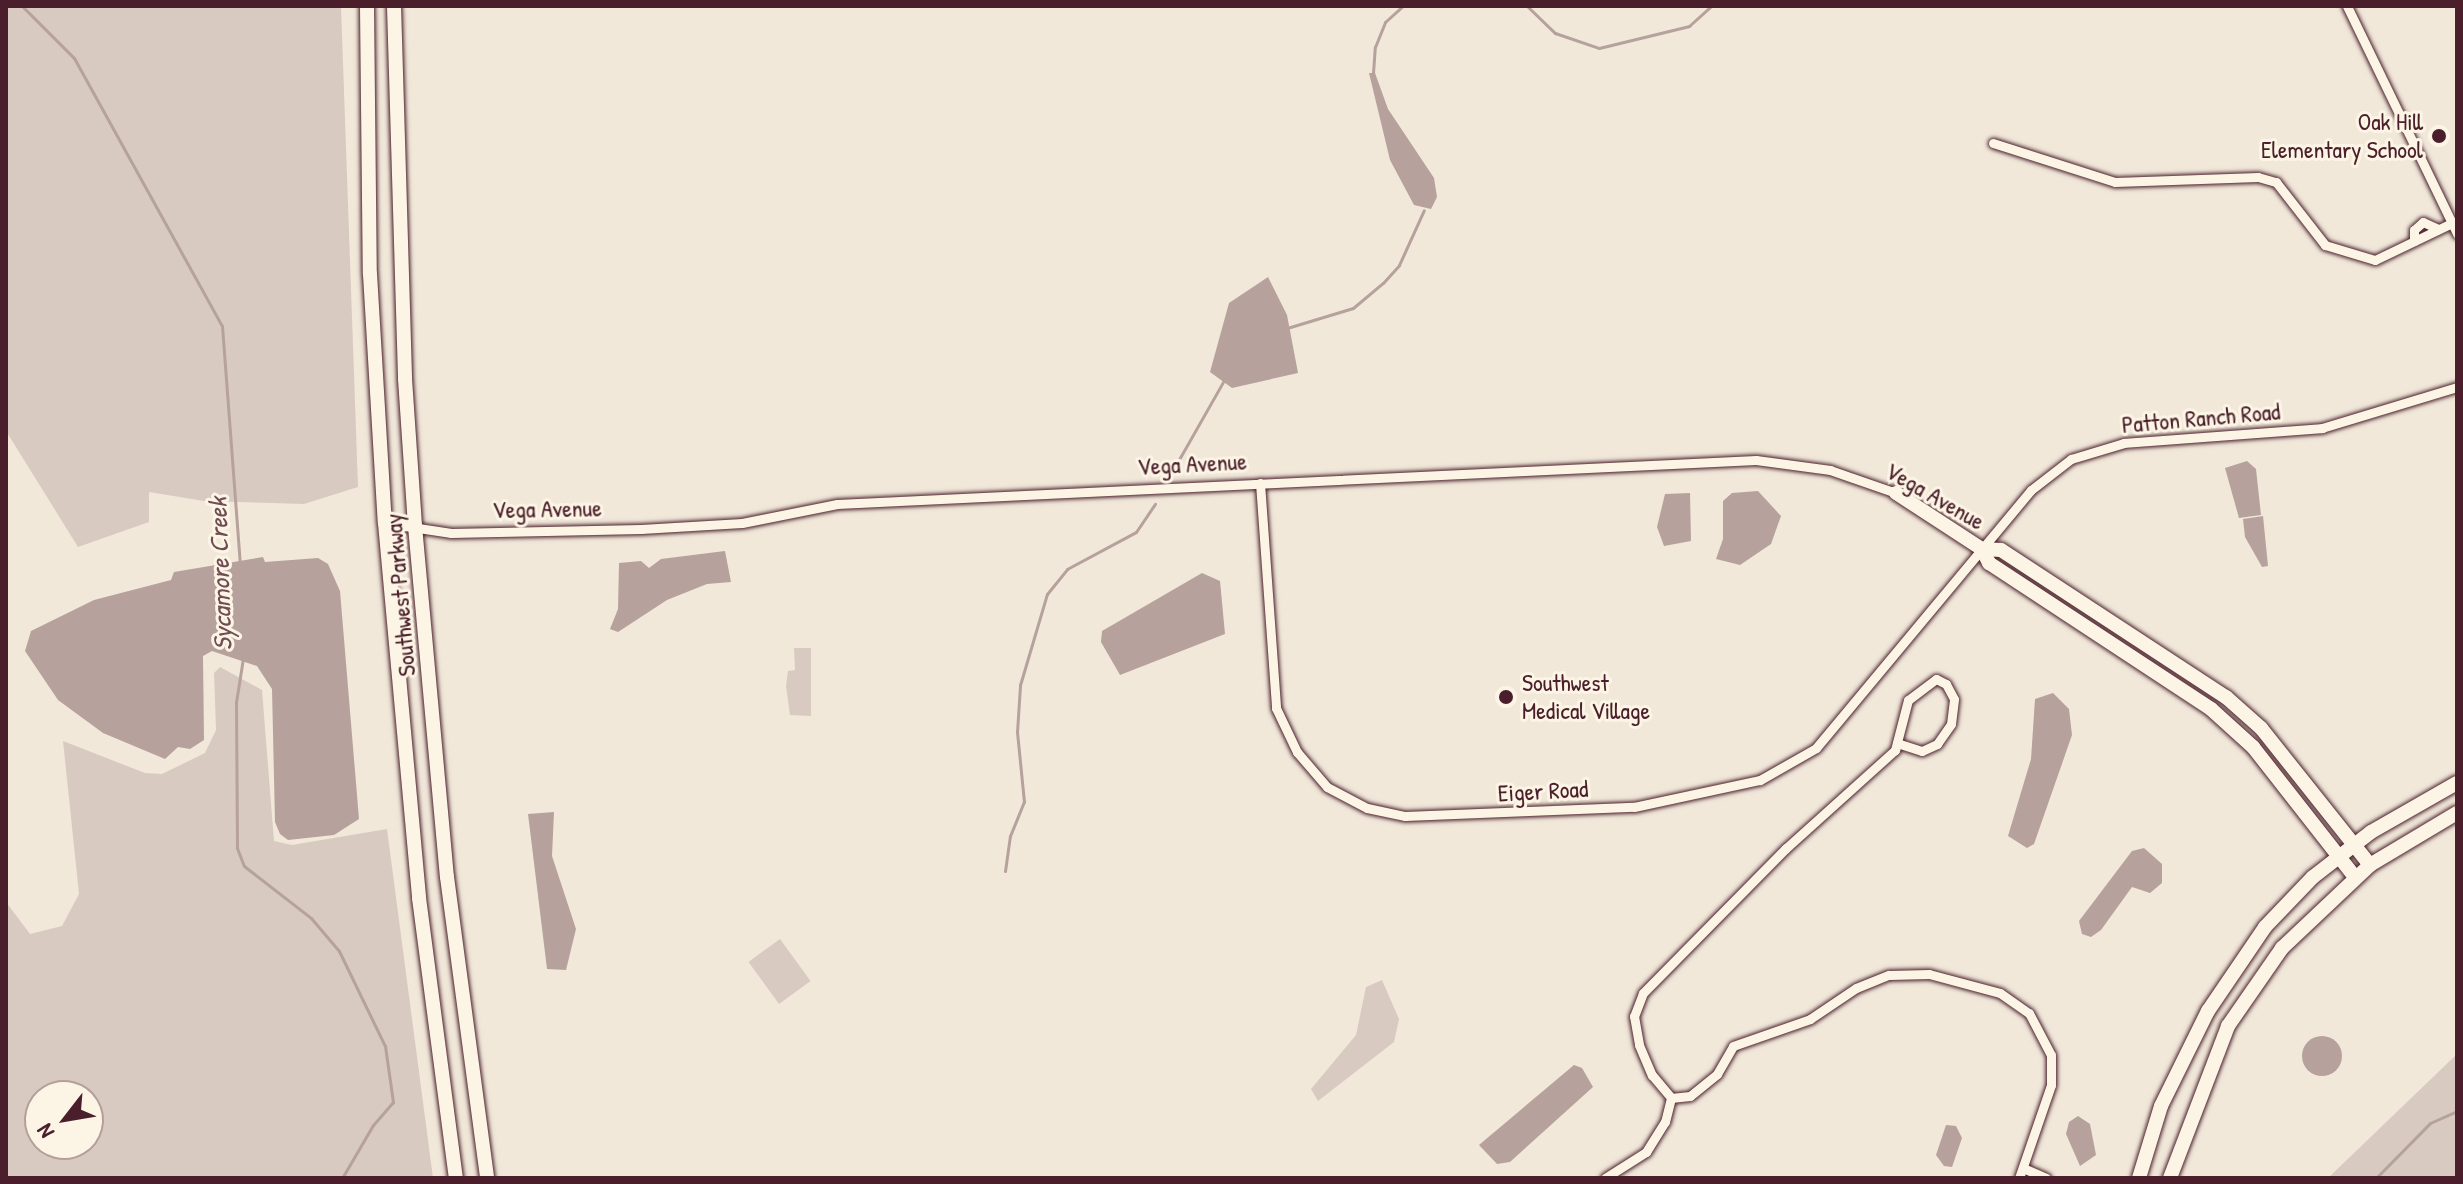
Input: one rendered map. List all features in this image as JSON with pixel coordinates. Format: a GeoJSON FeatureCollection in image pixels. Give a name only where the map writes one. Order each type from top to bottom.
{"type":"FeatureCollection","features":[{"type":"Feature","properties":{"kind":"main road","name":"Southwest Parkway"},"geometry":{"type":"LineString","coordinates":[[367,6],[370,274],[385,523],[419,898],[456,1178]]}},
{"type":"Feature","properties":{"kind":"main road","name":"Southwest Parkway"},"geometry":{"type":"LineString","coordinates":[[394,6],[402,316],[415,526],[447,877],[487,1178]]}},
{"type":"Feature","properties":{"kind":"main road","name":"Vega Avenue"},"geometry":{"type":"LineString","coordinates":[[1896,493],[1982,549],[2001,550],[2226,697],[2261,728],[2370,865]]}},
{"type":"Feature","properties":{"kind":"main road","name":"Vega Avenue"},"geometry":{"type":"LineString","coordinates":[[1982,549],[1989,563],[2222,718],[2253,747],[2355,877]]}},
{"type":"Feature","properties":{"kind":"main road"},"geometry":{"type":"LineString","coordinates":[[2139,1178],[2161,1106],[2221,988],[2282,908],[2355,844],[2457,783]]}},
{"type":"Feature","properties":{"kind":"main road"},"geometry":{"type":"LineString","coordinates":[[2170,1178],[2228,1026],[2282,948],[2370,865],[2457,813]]}},
{"type":"Feature","properties":{"kind":"street"},"geometry":{"type":"LineString","coordinates":[[2347,6],[2457,234]]}},
{"type":"Feature","properties":{"kind":"street"},"geometry":{"type":"LineString","coordinates":[[1993,143],[2115,182],[2258,177],[2276,182],[2325,245],[2375,260],[2452,223]]}},
{"type":"Feature","properties":{"kind":"street","name":"Patton Ranch Road"},"geometry":{"type":"LineString","coordinates":[[1982,549],[2031,490],[2087,452],[2124,443],[2322,428],[2457,387]]}},
{"type":"Feature","properties":{"kind":"street","name":"Vega Avenue"},"geometry":{"type":"LineString","coordinates":[[385,523],[451,533],[641,529],[742,523],[837,504],[1756,460],[1830,470],[1896,493]]}},
{"type":"Feature","properties":{"kind":"street","name":"Eiger Road"},"geometry":{"type":"LineString","coordinates":[[1260,483],[1273,693],[1281,722],[1297,752],[1327,787],[1367,808],[1405,816],[1652,806],[1779,773],[1816,748],[1846,717],[1982,549]]}},
{"type":"Feature","properties":{"kind":"street"},"geometry":{"type":"LineString","coordinates":[[1671,1098],[1652,1075],[1639,1045],[1634,1016],[1643,993],[1897,743],[1908,700],[1936,679],[1946,684],[1954,699],[1951,724],[1937,744],[1922,751],[1897,743]]}},
{"type":"Feature","properties":{"kind":"street"},"geometry":{"type":"LineString","coordinates":[[1671,1098],[1690,1096],[1717,1074],[1733,1046],[1810,1019],[1856,988],[1889,975],[1929,974],[2000,993],[2029,1013],[2041,1033],[2051,1055],[2051,1085],[2021,1173],[2046,1178]]}},
{"type":"Feature","properties":{"kind":"street"},"geometry":{"type":"LineString","coordinates":[[1605,1178],[1646,1152],[1665,1122],[1671,1098]]}},
{"type":"Feature","properties":{"kind":"shaded area"},"geometry":{"type":"Polygon","coordinates":[[[6,6],[341,6],[358,487],[304,504],[204,501],[149,492],[149,522],[78,547],[6,431],[6,6]]]}},
{"type":"Feature","properties":{"kind":"shaded area"},"geometry":{"type":"Polygon","coordinates":[[[794,648],[811,648],[811,716],[790,715],[786,686],[788,671],[795,670],[794,648]]]}},
{"type":"Feature","properties":{"kind":"shaded area"},"geometry":{"type":"Polygon","coordinates":[[[220,667],[262,690],[274,841],[292,845],[387,829],[433,1178],[6,1178],[6,902],[30,934],[62,926],[79,894],[63,741],[145,773],[162,774],[205,753],[216,730],[214,673],[220,667]]]}},
{"type":"Feature","properties":{"kind":"shaded area"},"geometry":{"type":"Polygon","coordinates":[[[780,939],[811,981],[779,1004],[748,962],[780,939]]]}},
{"type":"Feature","properties":{"kind":"shaded area"},"geometry":{"type":"Polygon","coordinates":[[[1382,980],[1399,1019],[1394,1042],[1318,1101],[1311,1089],[1356,1035],[1366,987],[1382,980]]]}},
{"type":"Feature","properties":{"kind":"shaded area"},"geometry":{"type":"Polygon","coordinates":[[[2457,1054],[2457,1178],[2328,1178],[2457,1054]]]}},
{"type":"Feature","properties":{"kind":"water"},"geometry":{"type":"Polygon","coordinates":[[[1369,73],[1375,73],[1388,109],[1434,178],[1437,197],[1431,209],[1414,205],[1390,160],[1369,73]]]}},
{"type":"Feature","properties":{"kind":"water"},"geometry":{"type":"Polygon","coordinates":[[[1268,277],[1287,315],[1298,373],[1232,388],[1210,372],[1229,303],[1268,277]]]}},
{"type":"Feature","properties":{"kind":"water"},"geometry":{"type":"Polygon","coordinates":[[[2247,461],[2256,469],[2261,515],[2239,518],[2225,468],[2247,461]]]}},
{"type":"Feature","properties":{"kind":"water"},"geometry":{"type":"Polygon","coordinates":[[[1758,491],[1781,516],[1771,544],[1740,565],[1716,559],[1723,539],[1723,501],[1732,493],[1758,491]]]}},
{"type":"Feature","properties":{"kind":"water"},"geometry":{"type":"Polygon","coordinates":[[[1690,493],[1691,541],[1664,546],[1657,527],[1665,494],[1690,493]]]}},
{"type":"Feature","properties":{"kind":"water"},"geometry":{"type":"Polygon","coordinates":[[[2263,516],[2268,566],[2262,567],[2245,537],[2243,519],[2263,516]]]}},
{"type":"Feature","properties":{"kind":"water"},"geometry":{"type":"Polygon","coordinates":[[[725,551],[731,582],[707,584],[667,600],[618,632],[610,629],[618,609],[619,563],[641,561],[649,568],[661,559],[725,551]]]}},
{"type":"Feature","properties":{"kind":"water"},"geometry":{"type":"Polygon","coordinates":[[[263,557],[265,562],[318,558],[328,564],[340,591],[359,819],[334,835],[288,840],[280,834],[275,822],[272,689],[257,666],[212,651],[203,656],[204,740],[190,749],[178,747],[165,759],[103,733],[58,700],[25,651],[31,631],[94,600],[171,580],[174,572],[263,557]]]}},
{"type":"Feature","properties":{"kind":"water"},"geometry":{"type":"Polygon","coordinates":[[[1202,573],[1220,581],[1225,634],[1120,675],[1101,642],[1102,631],[1202,573]]]}},
{"type":"Feature","properties":{"kind":"water"},"geometry":{"type":"Polygon","coordinates":[[[2053,693],[2069,709],[2072,735],[2034,844],[2027,848],[2008,836],[2031,759],[2035,699],[2053,693]]]}},
{"type":"Feature","properties":{"kind":"water"},"geometry":{"type":"Polygon","coordinates":[[[554,812],[552,856],[576,929],[566,970],[547,969],[528,814],[554,812]]]}},
{"type":"Feature","properties":{"kind":"water"},"geometry":{"type":"Polygon","coordinates":[[[2144,848],[2162,864],[2162,883],[2150,893],[2132,887],[2101,930],[2091,937],[2082,934],[2079,921],[2132,851],[2144,848]]]}},
{"type":"Feature","properties":{"kind":"water"},"geometry":{"type":"Polygon","coordinates":[[[2322,1036],[2336,1042],[2342,1056],[2336,1070],[2322,1076],[2308,1070],[2302,1056],[2308,1042],[2322,1036]]]}},
{"type":"Feature","properties":{"kind":"water"},"geometry":{"type":"Polygon","coordinates":[[[1574,1065],[1582,1068],[1593,1087],[1510,1162],[1497,1164],[1479,1145],[1574,1065]]]}},
{"type":"Feature","properties":{"kind":"water"},"geometry":{"type":"Polygon","coordinates":[[[2078,1116],[2090,1124],[2096,1155],[2080,1166],[2066,1134],[2069,1122],[2078,1116]]]}},
{"type":"Feature","properties":{"kind":"water"},"geometry":{"type":"Polygon","coordinates":[[[1946,1125],[1956,1126],[1962,1138],[1952,1167],[1944,1166],[1936,1155],[1946,1125]]]}},
{"type":"Feature","properties":{"kind":"waterway","name":"Sycamore Creek"},"geometry":{"type":"LineString","coordinates":[[22,6],[74,58],[222,326],[240,563]]}},
{"type":"Feature","properties":{"kind":"waterway"},"geometry":{"type":"LineString","coordinates":[[1373,73],[1375,47],[1385,22],[1403,6]]}},
{"type":"Feature","properties":{"kind":"waterway"},"geometry":{"type":"LineString","coordinates":[[1527,6],[1555,33],[1599,48],[1689,26],[1711,6]]}},
{"type":"Feature","properties":{"kind":"waterway"},"geometry":{"type":"LineString","coordinates":[[1287,328],[1353,308],[1383,283],[1399,265],[1424,210]]}},
{"type":"Feature","properties":{"kind":"waterway"},"geometry":{"type":"LineString","coordinates":[[1169,477],[1224,380]]}},
{"type":"Feature","properties":{"kind":"waterway"},"geometry":{"type":"LineString","coordinates":[[1005,871],[1010,836],[1024,802],[1017,732],[1020,685],[1047,594],[1067,569],[1136,532],[1155,504]]}},
{"type":"Feature","properties":{"kind":"waterway","name":"Sycamore Creek"},"geometry":{"type":"LineString","coordinates":[[243,658],[236,702],[237,848],[244,866],[311,918],[339,951],[385,1046],[393,1102],[373,1125],[342,1178]]}},
{"type":"Feature","properties":{"kind":"waterway"},"geometry":{"type":"LineString","coordinates":[[2376,1178],[2430,1123],[2457,1111]]}},
{"type":"Feature","properties":{"kind":"place","name":"Oak Hill Elementary School"},"geometry":{"type":"Point","coordinates":[2439,136]}},
{"type":"Feature","properties":{"kind":"place","name":"Southwest Medical Village"},"geometry":{"type":"Point","coordinates":[1506,697]}}]}
